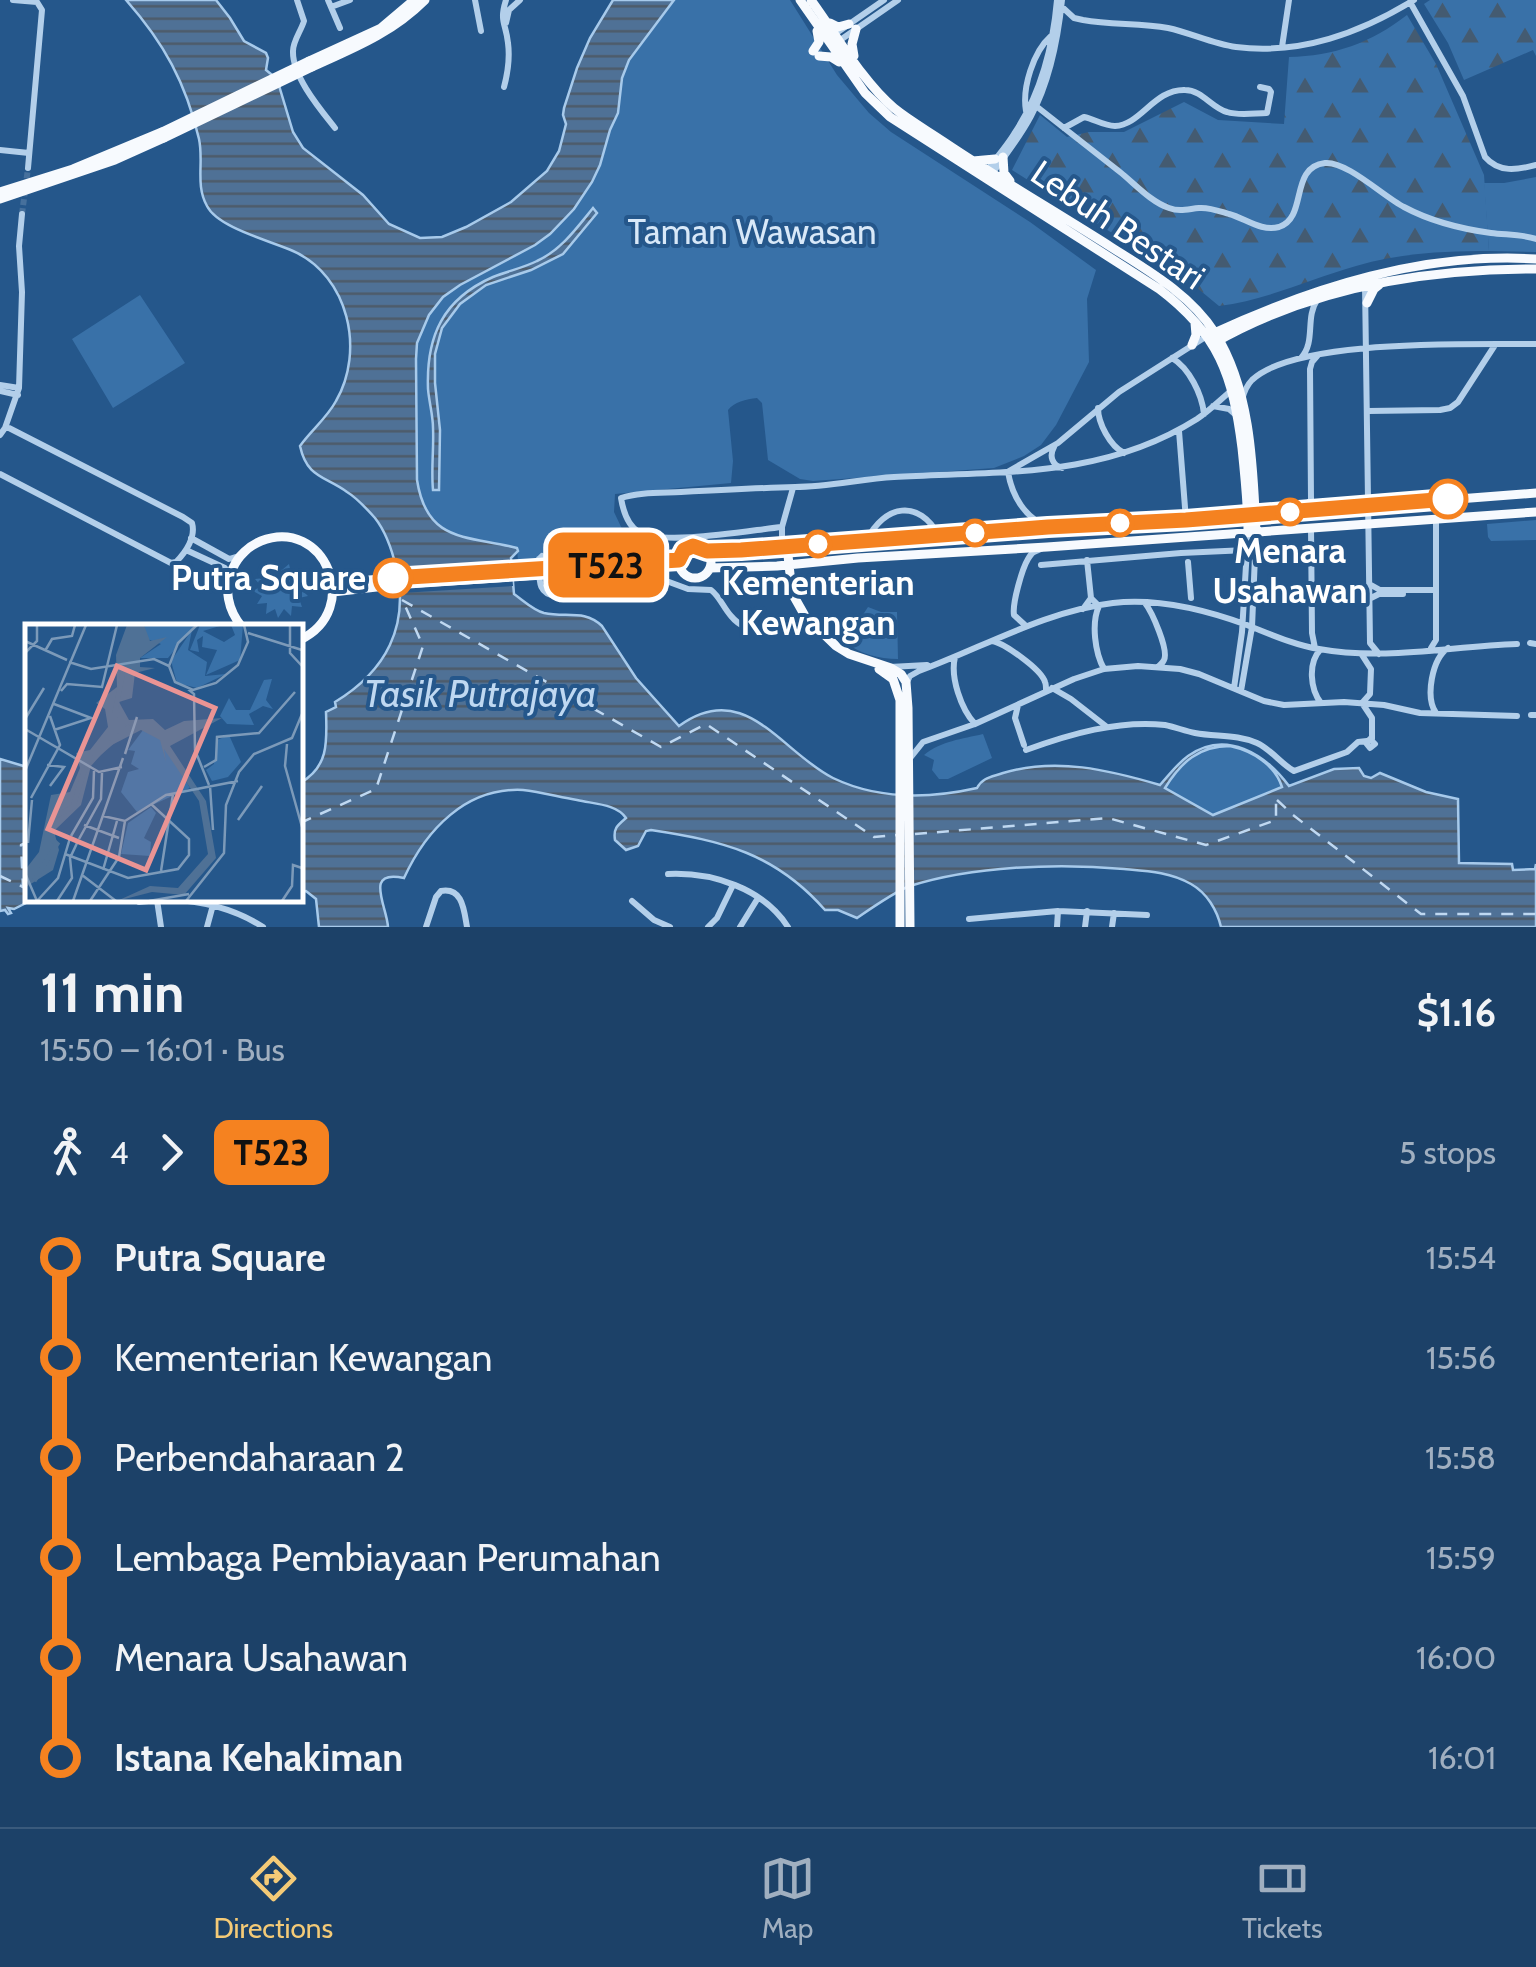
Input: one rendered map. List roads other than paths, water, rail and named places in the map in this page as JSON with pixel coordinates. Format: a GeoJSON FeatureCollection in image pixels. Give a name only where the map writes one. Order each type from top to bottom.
{"type":"FeatureCollection","features":[{"type":"Feature","properties":{"kind":"main road"},"geometry":{"type":"LineString","coordinates":[[0,195],[163,135],[381,28],[414,0]]}},
{"type":"Feature","properties":{"kind":"main road"},"geometry":{"type":"LineString","coordinates":[[311,64],[388,31],[425,0]]}},
{"type":"Feature","properties":{"kind":"main road","name":"Lebuh Bestari"},"geometry":{"type":"LineString","coordinates":[[800,0],[851,65],[865,93],[890,118],[987,175],[1200,319]]}},
{"type":"Feature","properties":{"kind":"main road","name":"Lebuh Bestari"},"geometry":{"type":"LineString","coordinates":[[810,0],[833,40]]}},
{"type":"Feature","properties":{"kind":"main road"},"geometry":{"type":"LineString","coordinates":[[812,16],[819,42],[816,53],[851,65],[852,27],[838,27],[824,19]]}},
{"type":"Feature","properties":{"kind":"main road","name":"Lebuh Bestari"},"geometry":{"type":"LineString","coordinates":[[851,65],[894,108],[987,175],[1014,187],[1190,302],[1231,364],[1252,515]]}},
{"type":"Feature","properties":{"kind":"main road"},"geometry":{"type":"LineString","coordinates":[[971,160],[999,158],[1014,187]]}},
{"type":"Feature","properties":{"kind":"main road"},"geometry":{"type":"LineString","coordinates":[[1192,345],[1200,319],[1241,325],[1398,270],[1449,262],[1536,259]]}},
{"type":"Feature","properties":{"kind":"main road"},"geometry":{"type":"LineString","coordinates":[[1213,338],[1302,297],[1365,282],[1536,268]]}},
{"type":"Feature","properties":{"kind":"main road"},"geometry":{"type":"LineString","coordinates":[[1352,289],[1367,302],[1374,289],[1396,278]]}},
{"type":"Feature","properties":{"kind":"main road"},"geometry":{"type":"LineString","coordinates":[[1231,364],[1229,342],[1241,325]]}},
{"type":"Feature","properties":{"kind":"main road","name":"Lebuh Bestari"},"geometry":{"type":"LineString","coordinates":[[1213,338],[1242,402],[1252,532]]}},
{"type":"Feature","properties":{"kind":"main road"},"geometry":{"type":"LineString","coordinates":[[707,551],[710,568],[704,576],[693,578],[684,574],[679,563],[681,554],[688,547],[698,546],[707,551],[1536,493]]}},
{"type":"Feature","properties":{"kind":"main road"},"geometry":{"type":"LineString","coordinates":[[710,568],[1536,512]]}},
{"type":"Feature","properties":{"kind":"main road"},"geometry":{"type":"LineString","coordinates":[[240,624],[231,610],[228,581],[242,554],[270,538],[296,540],[310,546],[323,560],[333,588],[330,609],[322,624],[302,639]]}},
{"type":"Feature","properties":{"kind":"main road"},"geometry":{"type":"LineString","coordinates":[[784,546],[790,596],[803,616],[849,658],[893,678],[900,700],[905,764],[910,927]]}},
{"type":"Feature","properties":{"kind":"main road"},"geometry":{"type":"LineString","coordinates":[[333,588],[679,563]]}},
{"type":"Feature","properties":{"kind":"main road"},"geometry":{"type":"LineString","coordinates":[[790,579],[792,568],[800,564]]}},
{"type":"Feature","properties":{"kind":"main road"},"geometry":{"type":"LineString","coordinates":[[785,565],[803,616]]}},
{"type":"Feature","properties":{"kind":"main road"},"geometry":{"type":"LineString","coordinates":[[832,645],[888,667],[903,676],[906,685],[900,927]]}},
{"type":"Feature","properties":{"kind":"main road"},"geometry":{"type":"LineString","coordinates":[[900,700],[906,685]]}},
{"type":"Feature","properties":{"kind":"street"},"geometry":{"type":"LineString","coordinates":[[13,0],[38,2],[42,10],[28,168]]}},
{"type":"Feature","properties":{"kind":"street"},"geometry":{"type":"LineString","coordinates":[[297,0],[304,21],[294,46],[294,59],[306,88],[335,128]]}},
{"type":"Feature","properties":{"kind":"street"},"geometry":{"type":"LineString","coordinates":[[340,28],[330,4],[350,0]]}},
{"type":"Feature","properties":{"kind":"street"},"geometry":{"type":"LineString","coordinates":[[475,0],[482,31]]}},
{"type":"Feature","properties":{"kind":"street"},"geometry":{"type":"LineString","coordinates":[[504,86],[509,46],[506,6],[520,0]]}},
{"type":"Feature","properties":{"kind":"street"},"geometry":{"type":"LineString","coordinates":[[852,27],[884,0]]}},
{"type":"Feature","properties":{"kind":"street"},"geometry":{"type":"LineString","coordinates":[[833,40],[898,0]]}},
{"type":"Feature","properties":{"kind":"street"},"geometry":{"type":"LineString","coordinates":[[1282,47],[1289,0]]}},
{"type":"Feature","properties":{"kind":"street"},"geometry":{"type":"LineString","coordinates":[[1058,25],[1074,18],[1168,28],[1236,46],[1282,47],[1350,33],[1411,1],[1463,96],[1485,157],[1502,169],[1536,165]]}},
{"type":"Feature","properties":{"kind":"street"},"geometry":{"type":"LineString","coordinates":[[1060,2],[1074,18]]}},
{"type":"Feature","properties":{"kind":"street"},"geometry":{"type":"LineString","coordinates":[[987,175],[1036,106],[1044,88],[1060,2]]}},
{"type":"Feature","properties":{"kind":"street"},"geometry":{"type":"LineString","coordinates":[[999,158],[1026,112],[1025,97],[1036,57],[1051,35],[1060,2]]}},
{"type":"Feature","properties":{"kind":"street"},"geometry":{"type":"LineString","coordinates":[[1064,128],[1089,117],[1110,126],[1121,125],[1162,96],[1184,90],[1226,112],[1268,113],[1270,90],[1260,87]]}},
{"type":"Feature","properties":{"kind":"street"},"geometry":{"type":"LineString","coordinates":[[1036,106],[1162,206],[1173,210],[1210,209],[1264,228],[1279,227],[1296,209],[1305,176],[1325,163],[1342,168],[1424,216],[1477,231],[1536,239]]}},
{"type":"Feature","properties":{"kind":"street"},"geometry":{"type":"LineString","coordinates":[[0,150],[29,152]]}},
{"type":"Feature","properties":{"kind":"street"},"geometry":{"type":"LineString","coordinates":[[3,432],[18,392],[22,214]]}},
{"type":"Feature","properties":{"kind":"street"},"geometry":{"type":"LineString","coordinates":[[1360,654],[1370,644],[1365,282]]}},
{"type":"Feature","properties":{"kind":"street"},"geometry":{"type":"LineString","coordinates":[[1298,359],[1306,353],[1309,318],[1317,300]]}},
{"type":"Feature","properties":{"kind":"street"},"geometry":{"type":"LineString","coordinates":[[1299,305],[1309,318]]}},
{"type":"Feature","properties":{"kind":"street"},"geometry":{"type":"LineString","coordinates":[[1008,472],[1058,443],[1098,408],[1171,358],[1213,338]]}},
{"type":"Feature","properties":{"kind":"street"},"geometry":{"type":"LineString","coordinates":[[1310,339],[1324,352]]}},
{"type":"Feature","properties":{"kind":"street"},"geometry":{"type":"LineString","coordinates":[[1368,411],[1450,408],[1458,402],[1495,344]]}},
{"type":"Feature","properties":{"kind":"street"},"geometry":{"type":"LineString","coordinates":[[1242,402],[1249,383],[1257,376],[1278,365],[1324,352],[1536,344]]}},
{"type":"Feature","properties":{"kind":"street"},"geometry":{"type":"LineString","coordinates":[[1476,345],[1485,361]]}},
{"type":"Feature","properties":{"kind":"street"},"geometry":{"type":"LineString","coordinates":[[1324,352],[1312,362],[1310,370],[1311,500],[1324,509]]}},
{"type":"Feature","properties":{"kind":"street"},"geometry":{"type":"LineString","coordinates":[[1171,358],[1180,363],[1191,379],[1202,399],[1204,414]]}},
{"type":"Feature","properties":{"kind":"street"},"geometry":{"type":"LineString","coordinates":[[1298,359],[1310,370]]}},
{"type":"Feature","properties":{"kind":"street"},"geometry":{"type":"LineString","coordinates":[[0,388],[18,392]]}},
{"type":"Feature","properties":{"kind":"street"},"geometry":{"type":"LineString","coordinates":[[782,527],[657,539],[630,524],[621,498],[1063,468],[1125,453],[1179,430],[1236,388]]}},
{"type":"Feature","properties":{"kind":"street"},"geometry":{"type":"LineString","coordinates":[[1213,406],[1229,409],[1238,417]]}},
{"type":"Feature","properties":{"kind":"street"},"geometry":{"type":"LineString","coordinates":[[1098,408],[1098,418],[1115,446],[1125,453]]}},
{"type":"Feature","properties":{"kind":"street"},"geometry":{"type":"LineString","coordinates":[[0,474],[171,563],[186,550],[191,538],[194,527],[183,516],[9,428],[3,432]]}},
{"type":"Feature","properties":{"kind":"street"},"geometry":{"type":"LineString","coordinates":[[1179,430],[1186,520]]}},
{"type":"Feature","properties":{"kind":"street"},"geometry":{"type":"LineString","coordinates":[[1166,436],[1180,445]]}},
{"type":"Feature","properties":{"kind":"street"},"geometry":{"type":"LineString","coordinates":[[1058,443],[1052,460],[1063,468]]}},
{"type":"Feature","properties":{"kind":"street"},"geometry":{"type":"LineString","coordinates":[[1008,472],[1020,506],[1048,527]]}},
{"type":"Feature","properties":{"kind":"street"},"geometry":{"type":"LineString","coordinates":[[784,546],[782,527],[794,488]]}},
{"type":"Feature","properties":{"kind":"street"},"geometry":{"type":"LineString","coordinates":[[784,546],[794,488]]}},
{"type":"Feature","properties":{"kind":"street"},"geometry":{"type":"LineString","coordinates":[[1299,511],[1311,500]]}},
{"type":"Feature","properties":{"kind":"street"},"geometry":{"type":"LineString","coordinates":[[867,540],[879,521],[903,510],[924,517],[938,536]]}},
{"type":"Feature","properties":{"kind":"street"},"geometry":{"type":"LineString","coordinates":[[1425,650],[1434,645],[1436,635],[1436,519]]}},
{"type":"Feature","properties":{"kind":"street"},"geometry":{"type":"LineString","coordinates":[[1311,528],[1312,633],[1318,649],[1313,660],[1313,690],[1322,704]]}},
{"type":"Feature","properties":{"kind":"street","name":"Lebuh Bestari"},"geometry":{"type":"LineString","coordinates":[[1237,689],[1247,550],[1252,532]]}},
{"type":"Feature","properties":{"kind":"street","name":"Lebuh Bestari"},"geometry":{"type":"LineString","coordinates":[[1237,689],[1252,627],[1252,532]]}},
{"type":"Feature","properties":{"kind":"street"},"geometry":{"type":"LineString","coordinates":[[191,538],[230,559],[242,554]]}},
{"type":"Feature","properties":{"kind":"street"},"geometry":{"type":"LineString","coordinates":[[1028,626],[1009,606],[1029,556],[1047,547]]}},
{"type":"Feature","properties":{"kind":"street"},"geometry":{"type":"LineString","coordinates":[[186,550],[225,568],[228,581]]}},
{"type":"Feature","properties":{"kind":"street"},"geometry":{"type":"LineString","coordinates":[[1041,565],[1247,550]]}},
{"type":"Feature","properties":{"kind":"street"},"geometry":{"type":"LineString","coordinates":[[552,596],[542,556],[538,559],[541,588],[552,596],[660,579],[688,589],[711,590],[732,617],[746,626],[773,630],[803,616]]}},
{"type":"Feature","properties":{"kind":"street"},"geometry":{"type":"LineString","coordinates":[[1087,560],[1091,598],[1098,606]]}},
{"type":"Feature","properties":{"kind":"street"},"geometry":{"type":"LineString","coordinates":[[1188,562],[1190,598],[1196,610]]}},
{"type":"Feature","properties":{"kind":"street"},"geometry":{"type":"LineString","coordinates":[[1370,585],[1380,590],[1434,592]]}},
{"type":"Feature","properties":{"kind":"street"},"geometry":{"type":"LineString","coordinates":[[1370,598],[1378,594],[1434,592]]}},
{"type":"Feature","properties":{"kind":"street"},"geometry":{"type":"LineString","coordinates":[[1082,610],[1091,598]]}},
{"type":"Feature","properties":{"kind":"street"},"geometry":{"type":"LineString","coordinates":[[1180,607],[1190,598]]}},
{"type":"Feature","properties":{"kind":"street"},"geometry":{"type":"LineString","coordinates":[[1144,602],[1166,653],[1158,667]]}},
{"type":"Feature","properties":{"kind":"street"},"geometry":{"type":"LineString","coordinates":[[906,685],[912,674],[1028,626],[1114,603],[1144,602],[1196,610],[1298,644],[1360,654],[1517,644]]}},
{"type":"Feature","properties":{"kind":"street"},"geometry":{"type":"LineString","coordinates":[[1098,606],[1094,622],[1098,659],[1104,669]]}},
{"type":"Feature","properties":{"kind":"street"},"geometry":{"type":"LineString","coordinates":[[1298,644],[1312,633]]}},
{"type":"Feature","properties":{"kind":"street"},"geometry":{"type":"LineString","coordinates":[[1436,635],[1448,648]]}},
{"type":"Feature","properties":{"kind":"street"},"geometry":{"type":"LineString","coordinates":[[991,642],[1004,644],[1042,675],[1048,690]]}},
{"type":"Feature","properties":{"kind":"street"},"geometry":{"type":"LineString","coordinates":[[1370,644],[1380,654]]}},
{"type":"Feature","properties":{"kind":"street"},"geometry":{"type":"LineString","coordinates":[[1436,714],[1430,704],[1436,663],[1438,655],[1448,648]]}},
{"type":"Feature","properties":{"kind":"street"},"geometry":{"type":"LineString","coordinates":[[1360,654],[1370,669],[1370,694],[1362,703]]}},
{"type":"Feature","properties":{"kind":"street"},"geometry":{"type":"LineString","coordinates":[[955,657],[953,676],[968,717],[975,724]]}},
{"type":"Feature","properties":{"kind":"street"},"geometry":{"type":"LineString","coordinates":[[888,667],[937,664]]}},
{"type":"Feature","properties":{"kind":"street"},"geometry":{"type":"LineString","coordinates":[[905,764],[923,742],[1104,669],[1158,667],[1199,674],[1276,704],[1362,703],[1412,712],[1517,716]]}},
{"type":"Feature","properties":{"kind":"street"},"geometry":{"type":"LineString","coordinates":[[1071,699],[1074,678]]}},
{"type":"Feature","properties":{"kind":"street"},"geometry":{"type":"LineString","coordinates":[[1048,690],[1071,699],[1108,728]]}},
{"type":"Feature","properties":{"kind":"street"},"geometry":{"type":"LineString","coordinates":[[1362,703],[1372,718]]}},
{"type":"Feature","properties":{"kind":"street"},"geometry":{"type":"LineString","coordinates":[[1018,705],[1016,718],[1025,747],[1108,728],[1162,725],[1238,738],[1268,749],[1298,771],[1368,742],[1372,718],[1384,705]]}},
{"type":"Feature","properties":{"kind":"street"},"geometry":{"type":"LineString","coordinates":[[1004,711],[1016,718]]}},
{"type":"Feature","properties":{"kind":"street"},"geometry":{"type":"LineString","coordinates":[[668,874],[712,876],[733,884],[758,898],[788,927]]}},
{"type":"Feature","properties":{"kind":"street"},"geometry":{"type":"LineString","coordinates":[[713,926],[733,884]]}},
{"type":"Feature","properties":{"kind":"street"},"geometry":{"type":"LineString","coordinates":[[426,927],[436,897],[441,890],[448,889],[459,897],[467,927]]}},
{"type":"Feature","properties":{"kind":"street"},"geometry":{"type":"LineString","coordinates":[[740,927],[758,898]]}},
{"type":"Feature","properties":{"kind":"street"},"geometry":{"type":"LineString","coordinates":[[632,901],[652,923],[670,927]]}},
{"type":"Feature","properties":{"kind":"street"},"geometry":{"type":"LineString","coordinates":[[156,902],[160,927]]}},
{"type":"Feature","properties":{"kind":"street"},"geometry":{"type":"LineString","coordinates":[[186,902],[213,905],[263,927]]}},
{"type":"Feature","properties":{"kind":"street"},"geometry":{"type":"LineString","coordinates":[[207,927],[213,905]]}},
{"type":"Feature","properties":{"kind":"street"},"geometry":{"type":"LineString","coordinates":[[1057,927],[1058,911]]}},
{"type":"Feature","properties":{"kind":"street"},"geometry":{"type":"LineString","coordinates":[[968,919],[1058,911],[1148,916]]}},
{"type":"Feature","properties":{"kind":"street"},"geometry":{"type":"LineString","coordinates":[[1085,927],[1087,911]]}},
{"type":"Feature","properties":{"kind":"street"},"geometry":{"type":"LineString","coordinates":[[1112,927],[1114,913]]}},
{"type":"Feature","properties":{"kind":"water","name":"Tasik Putrajaya"},"geometry":{"type":"Polygon","coordinates":[[[126,0],[216,0],[244,41],[266,53],[266,70],[277,79],[293,132],[303,148],[363,195],[389,224],[420,238],[442,237],[511,202],[547,171],[559,151],[566,124],[564,108],[577,68],[613,0],[674,0],[629,60],[622,78],[618,113],[600,165],[574,209],[535,245],[443,297],[429,315],[417,343],[416,359],[417,480],[430,516],[452,533],[517,548],[511,558],[514,594],[540,612],[582,616],[602,626],[636,678],[679,726],[702,713],[724,710],[743,715],[833,778],[886,794],[940,794],[977,788],[992,777],[1043,766],[1102,770],[1160,785],[1188,756],[1216,745],[1230,745],[1244,749],[1257,755],[1279,774],[1289,786],[1334,769],[1359,768],[1364,776],[1371,778],[1380,773],[1426,792],[1458,799],[1459,863],[1512,864],[1513,870],[1535,869],[1536,864],[1536,927],[1221,927],[1206,897],[1183,880],[1150,871],[1071,866],[988,870],[935,879],[904,888],[857,918],[838,910],[825,910],[787,875],[746,853],[702,839],[651,830],[646,831],[638,846],[626,850],[615,840],[615,830],[626,818],[617,810],[523,790],[502,791],[466,804],[436,828],[404,878],[384,879],[380,891],[388,927],[319,927],[316,899],[302,892],[302,782],[321,761],[326,743],[326,712],[368,676],[390,645],[400,609],[396,567],[375,518],[351,494],[312,470],[300,446],[333,406],[345,381],[350,338],[339,296],[312,263],[293,251],[233,227],[207,206],[201,190],[199,139],[187,100],[162,48],[126,0]],[[1230,746],[1200,752],[1184,763],[1165,788],[1213,815],[1282,787],[1269,766],[1255,755],[1230,746]]]}},
{"type":"Feature","properties":{"kind":"water"},"geometry":{"type":"Polygon","coordinates":[[[593,208],[597,213],[563,254],[486,285],[460,304],[442,328],[435,354],[439,490],[433,490],[428,370],[441,321],[461,296],[476,286],[553,251],[593,208]]]}},
{"type":"Feature","properties":{"kind":"water"},"geometry":{"type":"Polygon","coordinates":[[[0,759],[25,766],[28,902],[8,908],[8,914],[0,911],[0,759]]]}},
{"type":"Feature","properties":{"kind":"tunnel"},"geometry":{"type":"LineString","coordinates":[[22,214],[28,168]]}},
{"type":"Feature","properties":{"kind":"place","name":"Menara Usahawan"},"geometry":{"type":"Point","coordinates":[1290,512]}},
{"type":"Feature","properties":{"kind":"place","name":"Kementerian Kewangan"},"geometry":{"type":"Point","coordinates":[818,544]}},
{"type":"Feature","properties":{"kind":"place","name":"Putra Square"},"geometry":{"type":"Point","coordinates":[393,578]}},
{"type":"Feature","properties":{"kind":"park label","name":"Taman Wawasan"},"geometry":{"type":"Point","coordinates":[752,232]}}]}
